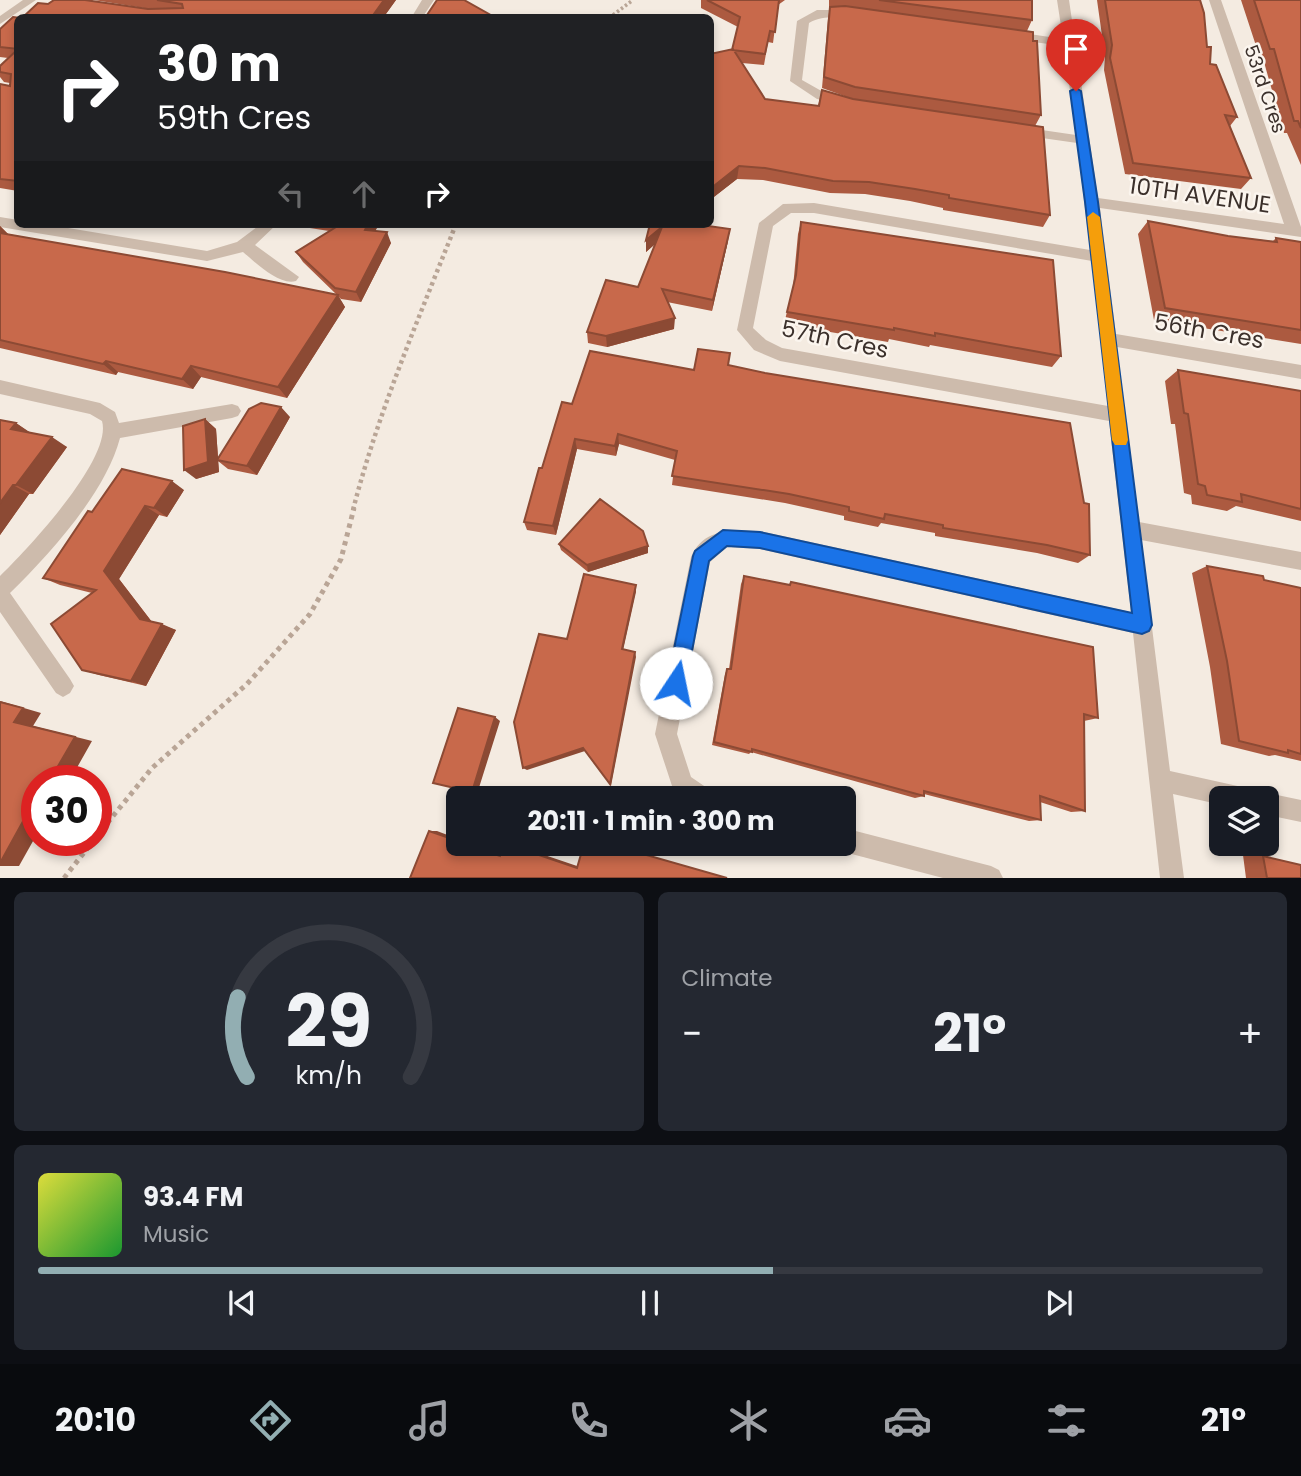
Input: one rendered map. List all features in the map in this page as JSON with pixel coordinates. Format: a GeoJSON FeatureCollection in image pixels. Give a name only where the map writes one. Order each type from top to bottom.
{"type":"FeatureCollection","features":[{"type":"Feature","properties":{"kind":"street"},"geometry":{"type":"LineString","coordinates":[[0,21],[30,0]]}},
{"type":"Feature","properties":{"kind":"street"},"geometry":{"type":"LineString","coordinates":[[1063,0],[1092,202],[1172,877]]}},
{"type":"Feature","properties":{"kind":"street","name":"53rd Cres"},"geometry":{"type":"LineString","coordinates":[[1215,0],[1297,232]]}},
{"type":"Feature","properties":{"kind":"street"},"geometry":{"type":"LineString","coordinates":[[850,105],[821,96],[796,81],[803,21],[817,13],[869,16]]}},
{"type":"Feature","properties":{"kind":"street"},"geometry":{"type":"LineString","coordinates":[[1002,34],[1069,43]]}},
{"type":"Feature","properties":{"kind":"street"},"geometry":{"type":"LineString","coordinates":[[1014,130],[1083,140]]}},
{"type":"Feature","properties":{"kind":"street","name":"10TH AVENUE"},"geometry":{"type":"LineString","coordinates":[[1092,202],[1297,232]]}},
{"type":"Feature","properties":{"kind":"street","name":"57th Cres"},"geometry":{"type":"LineString","coordinates":[[1098,257],[814,208],[788,208],[766,223],[745,330],[760,345],[779,354],[1117,415]]}},
{"type":"Feature","properties":{"kind":"street"},"geometry":{"type":"LineString","coordinates":[[37,228],[207,256],[226,253],[245,245],[260,237],[267,228]]}},
{"type":"Feature","properties":{"kind":"street"},"geometry":{"type":"LineString","coordinates":[[245,245],[263,261],[291,277]]}},
{"type":"Feature","properties":{"kind":"street","name":"56th Cres"},"geometry":{"type":"LineString","coordinates":[[1108,339],[1301,372]]}},
{"type":"Feature","properties":{"kind":"street"},"geometry":{"type":"LineString","coordinates":[[0,387],[94,408],[109,417],[113,432],[104,460],[47,540],[19,573],[0,589]]}},
{"type":"Feature","properties":{"kind":"street"},"geometry":{"type":"LineString","coordinates":[[113,432],[232,411]]}},
{"type":"Feature","properties":{"kind":"street"},"geometry":{"type":"LineString","coordinates":[[1131,528],[1301,561]]}},
{"type":"Feature","properties":{"kind":"street"},"geometry":{"type":"LineString","coordinates":[[685,786],[666,734],[701,556],[723,538],[760,540],[1142,625]]}},
{"type":"Feature","properties":{"kind":"street"},"geometry":{"type":"LineString","coordinates":[[0,595],[63,686]]}},
{"type":"Feature","properties":{"kind":"street"},"geometry":{"type":"LineString","coordinates":[[1161,780],[1209,791]]}},
{"type":"Feature","properties":{"kind":"street"},"geometry":{"type":"LineString","coordinates":[[1279,806],[1301,811]]}},
{"type":"Feature","properties":{"kind":"street"},"geometry":{"type":"LineString","coordinates":[[856,843],[991,877]]}},
{"type":"Feature","properties":{"kind":"path"},"geometry":{"type":"LineString","coordinates":[[614,14],[633,0]]}},
{"type":"Feature","properties":{"kind":"path"},"geometry":{"type":"LineString","coordinates":[[112,818],[152,768],[247,684],[310,614],[341,559],[363,471],[396,376],[454,228]]}},
{"type":"Feature","properties":{"kind":"path"},"geometry":{"type":"LineString","coordinates":[[64,877],[81,856]]}},
{"type":"Feature","properties":{"kind":"building"},"geometry":{"type":"Polygon","coordinates":[[[54,0],[85,0],[148,9],[183,8],[182,4],[157,0],[384,0],[374,14],[26,14],[38,3],[48,4],[54,0]]]}},
{"type":"Feature","properties":{"kind":"building"},"geometry":{"type":"Polygon","coordinates":[[[437,0],[464,0],[489,14],[428,14],[437,0]]]}},
{"type":"Feature","properties":{"kind":"building"},"geometry":{"type":"Polygon","coordinates":[[[707,0],[779,0],[775,32],[770,31],[765,54],[732,50],[740,17],[707,0]]]}},
{"type":"Feature","properties":{"kind":"building"},"geometry":{"type":"Polygon","coordinates":[[[879,0],[1032,0],[1032,20],[879,0]]]}},
{"type":"Feature","properties":{"kind":"building"},"geometry":{"type":"Polygon","coordinates":[[[1105,0],[1200,0],[1207,47],[1211,47],[1210,64],[1216,65],[1237,117],[1225,115],[1251,178],[1133,163],[1110,58],[1112,45],[1105,0]]]}},
{"type":"Feature","properties":{"kind":"building"},"geometry":{"type":"Polygon","coordinates":[[[1254,0],[1301,0],[1301,128],[1298,121],[1294,121],[1274,49],[1270,49],[1254,0]]]}},
{"type":"Feature","properties":{"kind":"building"},"geometry":{"type":"Polygon","coordinates":[[[845,6],[1033,32],[1033,41],[1037,41],[1041,115],[855,87],[824,77],[830,7],[845,6]]]}},
{"type":"Feature","properties":{"kind":"building"},"geometry":{"type":"Polygon","coordinates":[[[14,17],[14,49],[0,47],[0,29],[14,17]]]}},
{"type":"Feature","properties":{"kind":"building"},"geometry":{"type":"Polygon","coordinates":[[[733,49],[765,99],[819,106],[822,90],[853,99],[1043,127],[1050,215],[949,198],[949,195],[915,189],[869,182],[833,181],[765,168],[739,166],[714,186],[714,53],[733,49]]]}},
{"type":"Feature","properties":{"kind":"building"},"geometry":{"type":"Polygon","coordinates":[[[14,53],[14,181],[0,179],[0,84],[10,86],[11,74],[0,72],[0,66],[14,53]]]}},
{"type":"Feature","properties":{"kind":"building"},"geometry":{"type":"Polygon","coordinates":[[[1148,221],[1228,236],[1301,242],[1301,330],[1165,308],[1148,221]]]}},
{"type":"Feature","properties":{"kind":"building"},"geometry":{"type":"Polygon","coordinates":[[[801,222],[1053,260],[1061,356],[935,333],[935,336],[787,312],[796,275],[801,222]]]}},
{"type":"Feature","properties":{"kind":"building"},"geometry":{"type":"Polygon","coordinates":[[[335,228],[366,228],[365,230],[387,232],[356,292],[335,288],[296,252],[335,228]]]}},
{"type":"Feature","properties":{"kind":"building"},"geometry":{"type":"Polygon","coordinates":[[[649,228],[661,228],[646,240],[649,228]]]}},
{"type":"Feature","properties":{"kind":"building"},"geometry":{"type":"Polygon","coordinates":[[[662,228],[730,229],[713,300],[662,289],[675,318],[606,336],[587,332],[606,280],[638,287],[662,228]]]}},
{"type":"Feature","properties":{"kind":"building"},"geometry":{"type":"Polygon","coordinates":[[[0,233],[225,272],[338,295],[278,387],[191,366],[182,379],[0,340],[0,233]]]}},
{"type":"Feature","properties":{"kind":"building"},"geometry":{"type":"Polygon","coordinates":[[[698,349],[730,353],[728,365],[765,373],[1070,423],[1084,503],[1089,504],[1090,555],[943,528],[943,525],[885,514],[884,519],[849,511],[849,507],[789,494],[672,476],[677,451],[618,434],[615,446],[575,439],[553,526],[524,522],[562,402],[572,404],[590,351],[694,370],[698,349]]]}},
{"type":"Feature","properties":{"kind":"building"},"geometry":{"type":"Polygon","coordinates":[[[1178,370],[1301,391],[1301,509],[1241,494],[1242,502],[1207,495],[1205,486],[1198,484],[1188,414],[1184,413],[1178,370]]]}},
{"type":"Feature","properties":{"kind":"building"},"geometry":{"type":"Polygon","coordinates":[[[261,403],[281,407],[247,466],[217,460],[249,409],[261,403]]]}},
{"type":"Feature","properties":{"kind":"building"},"geometry":{"type":"Polygon","coordinates":[[[205,419],[208,462],[184,470],[183,426],[205,419]]]}},
{"type":"Feature","properties":{"kind":"building"},"geometry":{"type":"Polygon","coordinates":[[[0,420],[16,423],[11,429],[52,437],[0,503],[0,420]]]}},
{"type":"Feature","properties":{"kind":"building"},"geometry":{"type":"Polygon","coordinates":[[[122,469],[172,481],[154,508],[145,506],[104,571],[140,619],[162,624],[131,681],[82,670],[51,624],[96,590],[43,578],[88,511],[92,512],[122,469]]]}},
{"type":"Feature","properties":{"kind":"building"},"geometry":{"type":"Polygon","coordinates":[[[600,499],[643,531],[648,546],[587,565],[559,544],[600,499]]]}},
{"type":"Feature","properties":{"kind":"building"},"geometry":{"type":"Polygon","coordinates":[[[1207,566],[1263,576],[1264,580],[1301,588],[1301,754],[1239,741],[1227,661],[1207,566]]]}},
{"type":"Feature","properties":{"kind":"building"},"geometry":{"type":"Polygon","coordinates":[[[584,574],[636,585],[622,649],[635,652],[610,784],[583,748],[523,768],[514,722],[539,634],[567,639],[584,574]]]}},
{"type":"Feature","properties":{"kind":"building"},"geometry":{"type":"Polygon","coordinates":[[[744,576],[790,585],[791,582],[1093,647],[1098,718],[1084,714],[1085,811],[1040,796],[1041,820],[924,791],[924,796],[752,749],[752,752],[714,742],[727,669],[731,669],[744,576]]]}},
{"type":"Feature","properties":{"kind":"building"},"geometry":{"type":"Polygon","coordinates":[[[0,702],[23,708],[14,722],[75,737],[59,765],[21,765],[21,825],[0,863],[0,702]]]}},
{"type":"Feature","properties":{"kind":"building"},"geometry":{"type":"Polygon","coordinates":[[[458,708],[495,717],[474,786],[433,783],[458,708]]]}},
{"type":"Feature","properties":{"kind":"building"},"geometry":{"type":"Polygon","coordinates":[[[429,831],[446,837],[446,856],[542,856],[577,868],[580,856],[650,856],[727,878],[410,878],[429,831]]]}},
{"type":"Feature","properties":{"kind":"building"},"geometry":{"type":"Polygon","coordinates":[[[1263,856],[1301,865],[1301,878],[1267,878],[1263,856]]]}},
{"type":"Feature","properties":{"kind":"slow traffic"},"geometry":{"type":"LineString","coordinates":[[1093,217],[1120,440]]}},
{"type":"Feature","properties":{"kind":"route"},"geometry":{"type":"LineString","coordinates":[[676,683],[701,556],[723,538],[760,540],[1142,625],[1092,202],[1076,91]]}}]}
